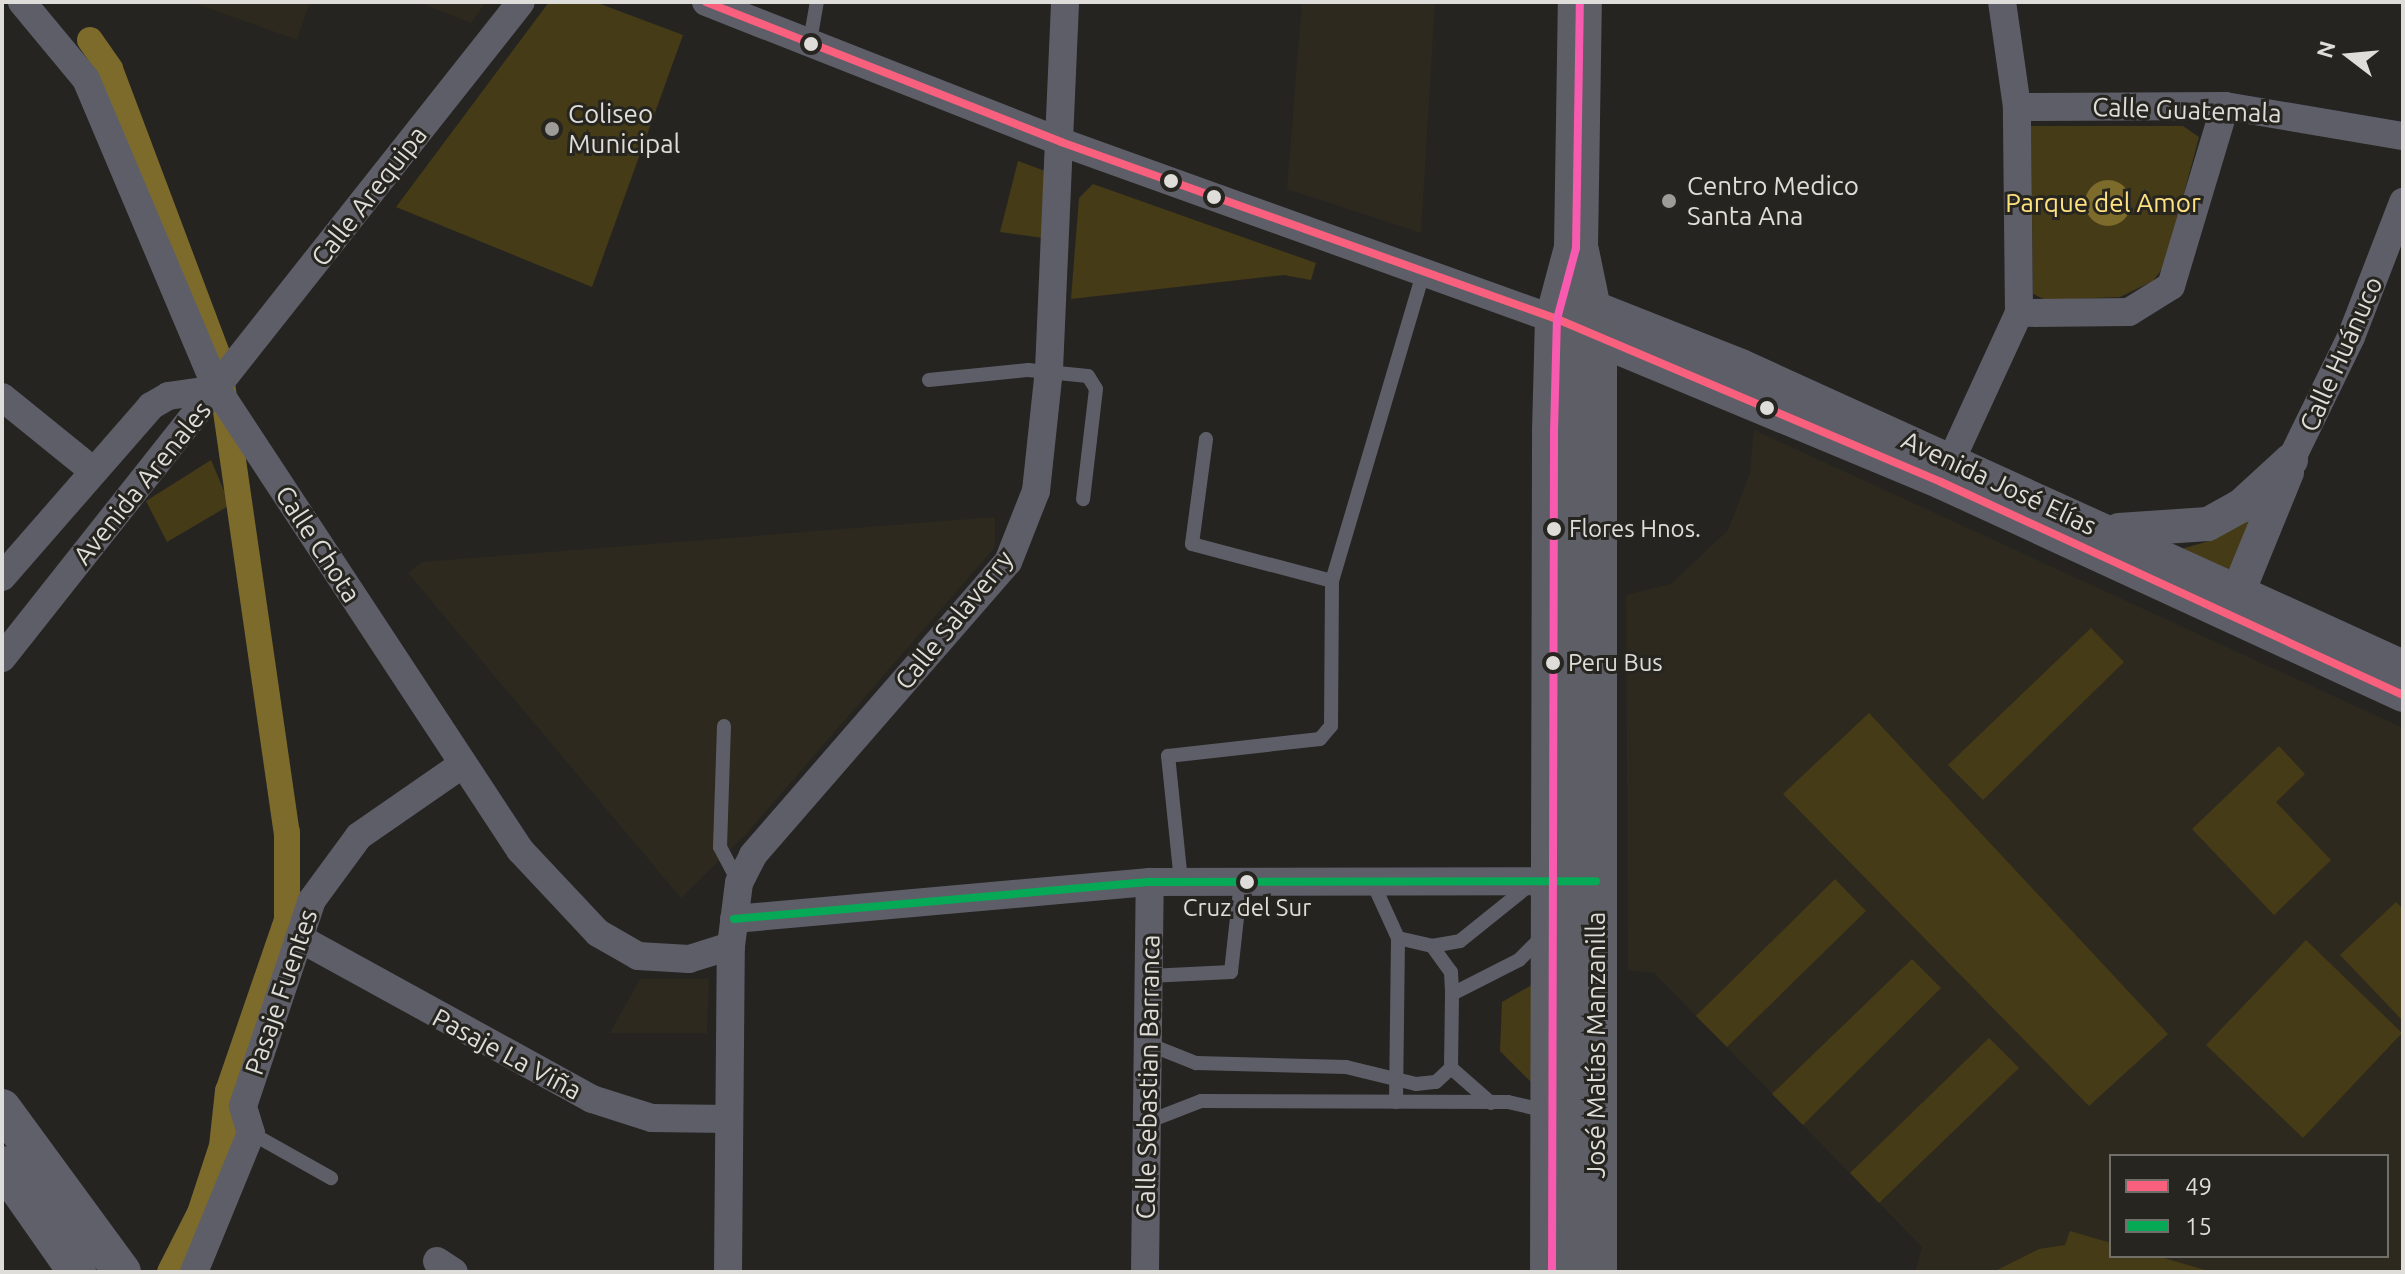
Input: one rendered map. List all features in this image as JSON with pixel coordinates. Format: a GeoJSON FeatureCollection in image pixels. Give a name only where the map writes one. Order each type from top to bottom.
{"type":"FeatureCollection","features":[{"type":"Feature","properties":{"kind":"main road"},"geometry":{"type":"LineString","coordinates":[[1580,2],[1576,248],[1581,321]]}},
{"type":"Feature","properties":{"kind":"main road","name":"José Matías Manzanilla"},"geometry":{"type":"LineString","coordinates":[[1552,1272],[1552,926],[1544,881],[1581,321]]}},
{"type":"Feature","properties":{"kind":"main road","name":"José Matías Manzanilla"},"geometry":{"type":"LineString","coordinates":[[1581,321],[1596,881],[1595,1272]]}},
{"type":"Feature","properties":{"kind":"main road"},"geometry":{"type":"LineString","coordinates":[[2,1108],[122,1272]]}},
{"type":"Feature","properties":{"kind":"main road"},"geometry":{"type":"LineString","coordinates":[[2,1165],[77,1272]]}},
{"type":"Feature","properties":{"kind":"street","name":"Calle Chota"},"geometry":{"type":"LineString","coordinates":[[22,2],[86,79],[217,389],[460,766],[520,850],[598,933],[658,961],[732,933],[1150,882],[1596,881]]}},
{"type":"Feature","properties":{"kind":"street","name":"Calle Arequipa"},"geometry":{"type":"LineString","coordinates":[[217,389],[521,2]]}},
{"type":"Feature","properties":{"kind":"street"},"geometry":{"type":"LineString","coordinates":[[706,2],[1061,142],[1424,271],[1581,321]]}},
{"type":"Feature","properties":{"kind":"street","name":"Calle Salaverry"},"geometry":{"type":"LineString","coordinates":[[728,1272],[732,933],[739,883],[753,855],[1008,562],[1036,491],[1049,370],[1065,2]]}},
{"type":"Feature","properties":{"kind":"street"},"geometry":{"type":"LineString","coordinates":[[1946,471],[2019,313],[2017,107],[2002,2]]}},
{"type":"Feature","properties":{"kind":"street"},"geometry":{"type":"LineString","coordinates":[[2019,313],[2129,312],[2171,286],[2225,106]]}},
{"type":"Feature","properties":{"kind":"street","name":"Calle Guatemala"},"geometry":{"type":"LineString","coordinates":[[2017,107],[2225,106],[2403,136]]}},
{"type":"Feature","properties":{"kind":"street","name":"Calle Huánuco"},"geometry":{"type":"LineString","coordinates":[[2291,460],[2351,337],[2403,202]]}},
{"type":"Feature","properties":{"kind":"street","name":"Avenida José Elías"},"geometry":{"type":"LineString","coordinates":[[1581,321],[1946,471],[2095,527],[2232,605],[2403,695]]}},
{"type":"Feature","properties":{"kind":"street","name":"Avenida Arenales"},"geometry":{"type":"LineString","coordinates":[[2,577],[92,470],[151,406],[168,396],[217,389]]}},
{"type":"Feature","properties":{"kind":"street","name":"Avenida Arenales"},"geometry":{"type":"LineString","coordinates":[[7,642],[217,389]]}},
{"type":"Feature","properties":{"kind":"street"},"geometry":{"type":"LineString","coordinates":[[2,397],[92,470]]}},
{"type":"Feature","properties":{"kind":"street"},"geometry":{"type":"LineString","coordinates":[[2095,527],[2162,532],[2208,524],[2241,506],[2291,460]]}},
{"type":"Feature","properties":{"kind":"street"},"geometry":{"type":"LineString","coordinates":[[2232,605],[2291,460]]}},
{"type":"Feature","properties":{"kind":"street","name":"Avenida José Elías"},"geometry":{"type":"LineString","coordinates":[[1946,471],[2232,605],[2403,667]]}},
{"type":"Feature","properties":{"kind":"street","name":"Pasaje Fuentes"},"geometry":{"type":"LineString","coordinates":[[194,1272],[251,1133],[243,1106],[312,900],[339,858],[460,766]]}},
{"type":"Feature","properties":{"kind":"street","name":"Calle Sebastian Barranca"},"geometry":{"type":"LineString","coordinates":[[1145,1272],[1150,882]]}},
{"type":"Feature","properties":{"kind":"street","name":"Pasaje La Viña"},"geometry":{"type":"LineString","coordinates":[[301,939],[592,1099],[652,1118],[729,1119]]}},
{"type":"Feature","properties":{"kind":"lane"},"geometry":{"type":"LineString","coordinates":[[810,41],[817,2]]}},
{"type":"Feature","properties":{"kind":"lane"},"geometry":{"type":"LineString","coordinates":[[1181,881],[1166,758],[1328,733],[1332,581],[1424,271]]}},
{"type":"Feature","properties":{"kind":"lane"},"geometry":{"type":"LineString","coordinates":[[929,380],[1049,370],[1094,381],[1083,499]]}},
{"type":"Feature","properties":{"kind":"lane"},"geometry":{"type":"LineString","coordinates":[[1206,439],[1192,544],[1332,581]]}},
{"type":"Feature","properties":{"kind":"lane"},"geometry":{"type":"LineString","coordinates":[[724,726],[720,847],[739,883]]}},
{"type":"Feature","properties":{"kind":"lane"},"geometry":{"type":"LineString","coordinates":[[1149,976],[1231,972],[1241,881]]}},
{"type":"Feature","properties":{"kind":"lane"},"geometry":{"type":"LineString","coordinates":[[1371,881],[1398,938],[1396,1102]]}},
{"type":"Feature","properties":{"kind":"lane"},"geometry":{"type":"LineString","coordinates":[[1398,938],[1432,946],[1460,941],[1544,881]]}},
{"type":"Feature","properties":{"kind":"lane"},"geometry":{"type":"LineString","coordinates":[[1452,994],[1519,960],[1552,926]]}},
{"type":"Feature","properties":{"kind":"lane"},"geometry":{"type":"LineString","coordinates":[[1148,1044],[1196,1063],[1396,1074],[1416,1084],[1436,1082],[1451,1068],[1452,994],[1451,972],[1432,946]]}},
{"type":"Feature","properties":{"kind":"lane"},"geometry":{"type":"LineString","coordinates":[[1451,1068],[1491,1103]]}},
{"type":"Feature","properties":{"kind":"lane"},"geometry":{"type":"LineString","coordinates":[[1147,1122],[1201,1101],[1491,1103],[1531,1106],[1552,1114],[1552,1123]]}},
{"type":"Feature","properties":{"kind":"lane"},"geometry":{"type":"LineString","coordinates":[[251,1133],[331,1178]]}},
{"type":"Feature","properties":{"kind":"shaded area"},"geometry":{"type":"Polygon","coordinates":[[[191,2],[310,2],[297,40],[191,2]]]}},
{"type":"Feature","properties":{"kind":"shaded area"},"geometry":{"type":"Polygon","coordinates":[[[418,2],[486,2],[471,23],[418,2]]]}},
{"type":"Feature","properties":{"kind":"shaded area"},"geometry":{"type":"Polygon","coordinates":[[[1302,2],[1435,2],[1421,233],[1287,189],[1302,2]]]}},
{"type":"Feature","properties":{"kind":"shaded area"},"geometry":{"type":"Polygon","coordinates":[[[2108,180],[2125,186],[2131,203],[2125,220],[2108,226],[2091,220],[2085,203],[2091,186],[2108,180]]]}},
{"type":"Feature","properties":{"kind":"shaded area"},"geometry":{"type":"Polygon","coordinates":[[[1754,430],[2403,728],[2403,1272],[1915,1272],[1922,1247],[1654,973],[1628,970],[1626,595],[1671,584],[1728,530],[1750,473],[1754,430]]]}},
{"type":"Feature","properties":{"kind":"shaded area"},"geometry":{"type":"Polygon","coordinates":[[[995,517],[995,547],[746,834],[681,898],[408,573],[422,562],[995,517]]]}},
{"type":"Feature","properties":{"kind":"shaded area"},"geometry":{"type":"Polygon","coordinates":[[[640,979],[709,979],[707,1033],[610,1033],[640,979]]]}},
{"type":"Feature","properties":{"kind":"green space","name":"Coliseo Municipal"},"geometry":{"type":"Polygon","coordinates":[[[549,2],[595,2],[683,35],[592,287],[396,207],[549,2]]]}},
{"type":"Feature","properties":{"kind":"green space","name":"Parque del Amor"},"geometry":{"type":"Polygon","coordinates":[[[2031,126],[2183,126],[2199,137],[2165,265],[2153,281],[2120,297],[2046,300],[2033,294],[2031,126]]]}},
{"type":"Feature","properties":{"kind":"green space"},"geometry":{"type":"Polygon","coordinates":[[[1018,161],[1048,172],[1051,239],[1000,232],[1018,161]]]}},
{"type":"Feature","properties":{"kind":"green space"},"geometry":{"type":"Polygon","coordinates":[[[1093,184],[1316,263],[1311,280],[1284,275],[1071,299],[1079,198],[1093,184]]]}},
{"type":"Feature","properties":{"kind":"green space"},"geometry":{"type":"Polygon","coordinates":[[[211,460],[230,505],[167,542],[146,501],[211,460]]]}},
{"type":"Feature","properties":{"kind":"green space"},"geometry":{"type":"Polygon","coordinates":[[[2254,516],[2230,575],[2177,550],[2206,542],[2254,516]]]}},
{"type":"Feature","properties":{"kind":"green space"},"geometry":{"type":"Polygon","coordinates":[[[2091,628],[2124,662],[1983,800],[1948,765],[2091,628]]]}},
{"type":"Feature","properties":{"kind":"green space"},"geometry":{"type":"Polygon","coordinates":[[[1869,713],[2168,1034],[2089,1106],[1783,794],[1869,713]]]}},
{"type":"Feature","properties":{"kind":"green space"},"geometry":{"type":"Polygon","coordinates":[[[2279,746],[2305,774],[2276,802],[2331,860],[2274,915],[2192,829],[2279,746]]]}},
{"type":"Feature","properties":{"kind":"green space"},"geometry":{"type":"Polygon","coordinates":[[[1835,879],[1866,911],[1727,1047],[1696,1016],[1835,879]]]}},
{"type":"Feature","properties":{"kind":"green space"},"geometry":{"type":"Polygon","coordinates":[[[2396,902],[2403,909],[2403,1021],[2340,955],[2396,902]]]}},
{"type":"Feature","properties":{"kind":"green space"},"geometry":{"type":"Polygon","coordinates":[[[2306,940],[2402,1033],[2303,1138],[2206,1045],[2306,940]]]}},
{"type":"Feature","properties":{"kind":"green space"},"geometry":{"type":"Polygon","coordinates":[[[1912,959],[1941,988],[1803,1125],[1772,1094],[1912,959]]]}},
{"type":"Feature","properties":{"kind":"green space"},"geometry":{"type":"Polygon","coordinates":[[[1537,982],[1538,1089],[1500,1051],[1502,1002],[1537,982]]]}},
{"type":"Feature","properties":{"kind":"green space"},"geometry":{"type":"Polygon","coordinates":[[[1989,1038],[2019,1068],[1879,1203],[1850,1173],[1989,1038]]]}},
{"type":"Feature","properties":{"kind":"green space"},"geometry":{"type":"Polygon","coordinates":[[[2070,1231],[2109,1242],[2109,1258],[2164,1258],[2212,1272],[1993,1272],[2039,1249],[2065,1245],[2070,1231]]]}},
{"type":"Feature","properties":{"kind":"waterway"},"geometry":{"type":"LineString","coordinates":[[90,40],[110,69],[218,356],[287,832],[287,920],[228,1091],[222,1146],[200,1213],[170,1272]]}},
{"type":"Feature","properties":{"kind":"transit line","name":"49"},"geometry":{"type":"LineString","coordinates":[[706,2],[1061,142],[1557,319],[1941,482],[2403,695]]}},
{"type":"Feature","properties":{"kind":"transit line"},"geometry":{"type":"LineString","coordinates":[[1552,1272],[1554,432],[1557,319],[1576,248],[1580,2]]}},
{"type":"Feature","properties":{"kind":"transit line","name":"15"},"geometry":{"type":"LineString","coordinates":[[734,919],[1150,882],[1596,881]]}},
{"type":"Feature","properties":{"kind":"place","name":"Coliseo Municipal"},"geometry":{"type":"Point","coordinates":[552,129]}},
{"type":"Feature","properties":{"kind":"place","name":"Centro Medico Santa Ana"},"geometry":{"type":"Point","coordinates":[1669,201]}},
{"type":"Feature","properties":{"kind":"place","name":"Flores Hnos."},"geometry":{"type":"Point","coordinates":[1554,529]}},
{"type":"Feature","properties":{"kind":"place","name":"Peru Bus"},"geometry":{"type":"Point","coordinates":[1553,663]}},
{"type":"Feature","properties":{"kind":"place","name":"Cruz del Sur"},"geometry":{"type":"Point","coordinates":[1247,882]}}]}
